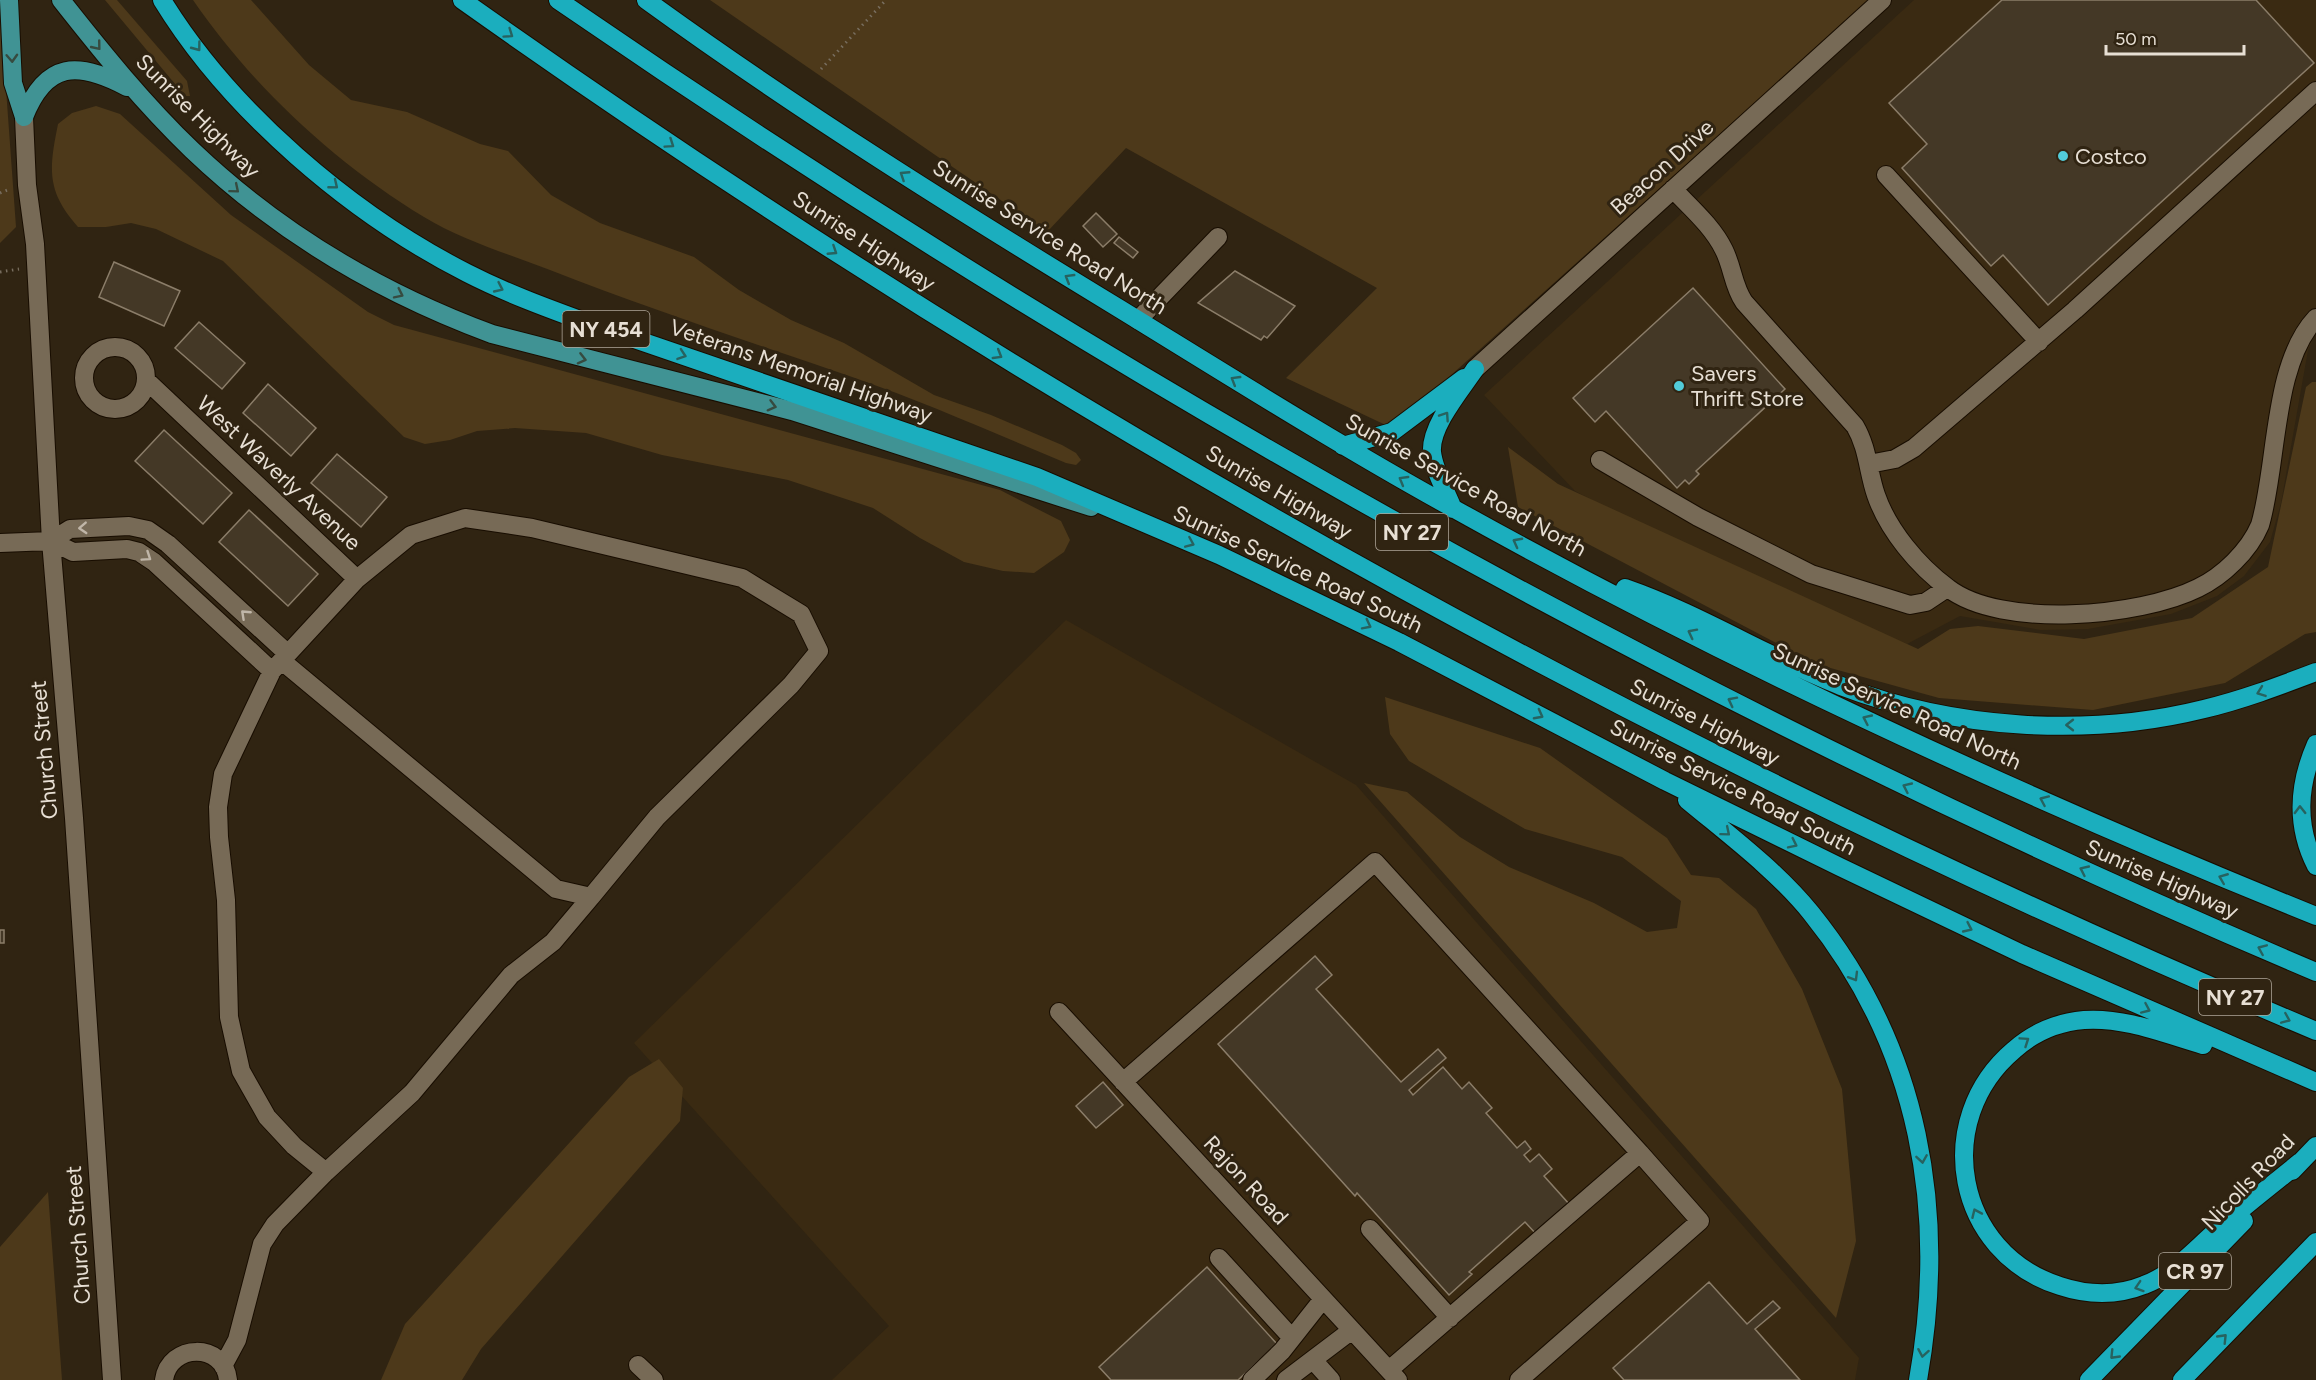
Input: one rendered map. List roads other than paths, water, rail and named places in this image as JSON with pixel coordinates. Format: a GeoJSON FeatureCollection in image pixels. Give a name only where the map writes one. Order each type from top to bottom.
{"type":"FeatureCollection","features":[{"type":"Feature","properties":{"kind":"highway","name":"Veterans Memorial Highway"},"geometry":{"type":"LineString","coordinates":[[162,0],[228,86],[300,158],[352,200],[408,238],[466,272],[525,300],[588,323],[1037,477],[1136,520]]}},
{"type":"Feature","properties":{"kind":"highway","name":"Sunrise Highway"},"geometry":{"type":"LineString","coordinates":[[462,0],[634,120],[953,327],[1176,462],[1407,593],[1640,716],[1876,834],[2117,945],[2316,1031]]}},
{"type":"Feature","properties":{"kind":"highway","name":"Sunrise Highway"},"geometry":{"type":"LineString","coordinates":[[558,0],[743,126],[954,263],[1191,406],[1414,533],[1645,657],[1874,772],[2126,889],[2316,972]]}},
{"type":"Feature","properties":{"kind":"highway","name":"Sunrise Service Road North"},"geometry":{"type":"LineString","coordinates":[[646,0],[810,114],[1343,446],[1453,509],[1731,653],[1910,740],[2177,859],[2316,916]]}},
{"type":"Feature","properties":{"kind":"highway"},"geometry":{"type":"LineString","coordinates":[[1343,446],[1392,432],[1475,369]]}},
{"type":"Feature","properties":{"kind":"highway"},"geometry":{"type":"LineString","coordinates":[[1453,509],[1433,460],[1433,439],[1437,428],[1475,369]]}},
{"type":"Feature","properties":{"kind":"highway","name":"Sunrise Service Road South"},"geometry":{"type":"LineString","coordinates":[[1136,520],[1321,603],[1665,781],[2012,949],[2316,1082]]}},
{"type":"Feature","properties":{"kind":"highway"},"geometry":{"type":"LineString","coordinates":[[1561,565],[1658,599],[1771,655],[1841,686],[1904,705],[1980,719],[2017,724],[2090,724],[2164,717],[2243,699],[2316,672]]}},
{"type":"Feature","properties":{"kind":"highway"},"geometry":{"type":"LineString","coordinates":[[2316,744],[2303,779],[2300,800],[2301,822],[2316,866]]}},
{"type":"Feature","properties":{"kind":"highway"},"geometry":{"type":"LineString","coordinates":[[1665,781],[1758,860],[1811,913],[1855,978],[1889,1046],[1914,1117],[1930,1227],[1929,1302],[1918,1380]]}},
{"type":"Feature","properties":{"kind":"highway"},"geometry":{"type":"LineString","coordinates":[[2264,1061],[2120,1022],[2101,1019],[2081,1020],[2040,1032],[2004,1058],[1979,1091],[1972,1108],[1964,1166],[1973,1206],[1993,1242],[2024,1270],[2067,1289],[2107,1293],[2143,1286],[2173,1270],[2216,1231],[2301,1162]]}},
{"type":"Feature","properties":{"kind":"highway","name":"Nicolls Road"},"geometry":{"type":"LineString","coordinates":[[2090,1380],[2316,1146]]}},
{"type":"Feature","properties":{"kind":"highway","name":"CR 97"},"geometry":{"type":"LineString","coordinates":[[2182,1380],[2316,1242]]}},
{"type":"Feature","properties":{"kind":"main road"},"geometry":{"type":"LineString","coordinates":[[9,0],[13,83],[24,117]]}},
{"type":"Feature","properties":{"kind":"main road","name":"Sunrise Highway"},"geometry":{"type":"LineString","coordinates":[[61,0],[134,91],[212,169],[289,230],[373,281],[454,320],[536,347],[792,411],[1032,490],[1136,520]]}},
{"type":"Feature","properties":{"kind":"main road"},"geometry":{"type":"LineString","coordinates":[[24,117],[36,91],[54,75],[65,70],[91,70],[134,91]]}},
{"type":"Feature","properties":{"kind":"street","name":"Beacon Drive"},"geometry":{"type":"LineString","coordinates":[[1475,369],[1882,0]]}},
{"type":"Feature","properties":{"kind":"street"},"geometry":{"type":"LineString","coordinates":[[1869,464],[1895,459],[1914,448],[2038,342],[2316,91]]}},
{"type":"Feature","properties":{"kind":"street","name":"Church Street"},"geometry":{"type":"LineString","coordinates":[[24,117],[27,185],[35,256],[51,541],[75,830],[112,1380]]}},
{"type":"Feature","properties":{"kind":"street"},"geometry":{"type":"LineString","coordinates":[[1886,175],[2038,342]]}},
{"type":"Feature","properties":{"kind":"street"},"geometry":{"type":"LineString","coordinates":[[1673,189],[1718,239],[1729,263],[1735,286],[1744,302],[1856,426],[1863,440],[1876,493],[1893,529],[1947,588],[1974,603],[1995,609],[2031,614],[2106,611],[2177,596],[2196,589],[2220,575],[2251,543],[2260,525],[2290,365],[2301,336],[2316,318]]}},
{"type":"Feature","properties":{"kind":"street"},"geometry":{"type":"LineString","coordinates":[[1138,320],[1218,237]]}},
{"type":"Feature","properties":{"kind":"street","name":"West Waverly Avenue"},"geometry":{"type":"LineString","coordinates":[[147,381],[357,579],[281,662],[223,774],[218,807],[226,900],[229,1017],[241,1071],[267,1117],[294,1146],[326,1172]]}},
{"type":"Feature","properties":{"kind":"street"},"geometry":{"type":"LineString","coordinates":[[1600,460],[1745,542],[1820,577],[1910,605],[1926,602],[1947,588]]}},
{"type":"Feature","properties":{"kind":"street"},"geometry":{"type":"LineString","coordinates":[[164,1380],[170,1364],[186,1352],[207,1353],[225,1373],[237,1340],[262,1244],[275,1224],[326,1172],[412,1093],[511,975],[553,942],[657,817],[791,684],[819,651],[801,614],[742,578],[532,528],[465,518],[411,535],[357,579]]}},
{"type":"Feature","properties":{"kind":"street"},"geometry":{"type":"LineString","coordinates":[[0,543],[51,541],[70,529],[129,526],[148,530],[168,544],[281,662],[556,889],[591,897]]}},
{"type":"Feature","properties":{"kind":"street"},"geometry":{"type":"LineString","coordinates":[[1123,1082],[1375,862],[1700,1221],[1519,1380]]}},
{"type":"Feature","properties":{"kind":"street","name":"Rajon Road"},"geometry":{"type":"LineString","coordinates":[[1059,1012],[1393,1375]]}},
{"type":"Feature","properties":{"kind":"street"},"geometry":{"type":"LineString","coordinates":[[1393,1375],[1450,1318],[1640,1153]]}},
{"type":"Feature","properties":{"kind":"street"},"geometry":{"type":"LineString","coordinates":[[1370,1229],[1450,1318]]}},
{"type":"Feature","properties":{"kind":"street"},"geometry":{"type":"LineString","coordinates":[[1219,1258],[1292,1338]]}},
{"type":"Feature","properties":{"kind":"street"},"geometry":{"type":"LineString","coordinates":[[1252,1380],[1275,1359],[1323,1299]]}},
{"type":"Feature","properties":{"kind":"street"},"geometry":{"type":"LineString","coordinates":[[1286,1380],[1352,1330]]}},
{"type":"Feature","properties":{"kind":"street"},"geometry":{"type":"LineString","coordinates":[[1313,1360],[1331,1380]]}},
{"type":"Feature","properties":{"kind":"street"},"geometry":{"type":"LineString","coordinates":[[638,1365],[654,1380]]}},
{"type":"Feature","properties":{"kind":"place","name":"Costco"},"geometry":{"type":"Point","coordinates":[2063,156]}},
{"type":"Feature","properties":{"kind":"place","name":"Savers Thrift Store"},"geometry":{"type":"Point","coordinates":[1679,386]}}]}
